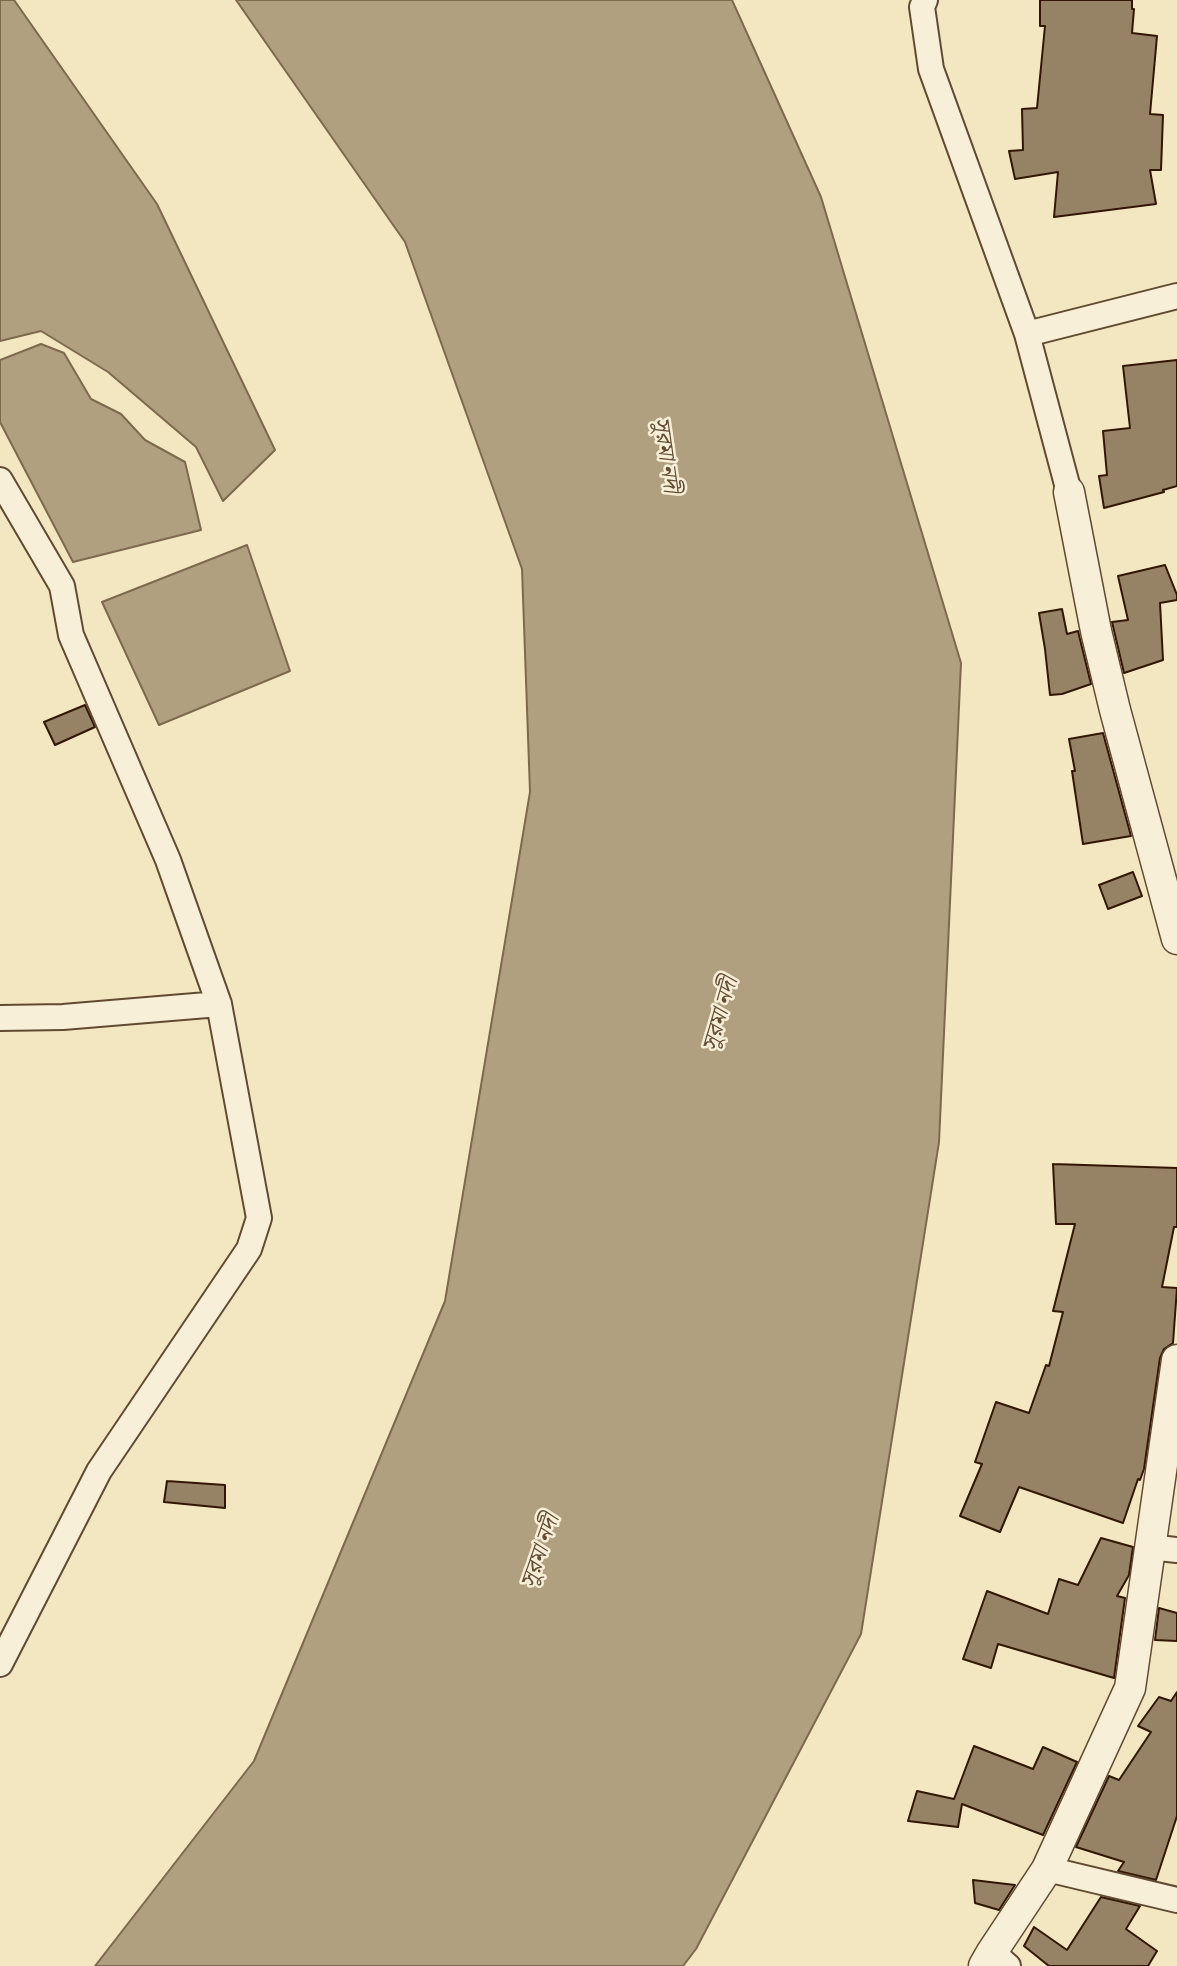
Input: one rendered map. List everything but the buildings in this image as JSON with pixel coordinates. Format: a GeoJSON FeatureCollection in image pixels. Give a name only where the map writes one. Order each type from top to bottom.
{"type":"FeatureCollection","features":[{"type":"Feature","properties":{"kind":"street"},"geometry":{"type":"LineString","coordinates":[[925,0],[922,7],[932,69],[1027,334],[1069,492],[1115,710],[1177,939]]}},
{"type":"Feature","properties":{"kind":"street"},"geometry":{"type":"LineString","coordinates":[[1027,334],[1177,296]]}},
{"type":"Feature","properties":{"kind":"street"},"geometry":{"type":"LineString","coordinates":[[0,480],[62,586],[71,635],[168,860],[219,1004],[259,1218],[249,1249],[99,1471],[2,1658]]}},
{"type":"Feature","properties":{"kind":"street"},"geometry":{"type":"LineString","coordinates":[[0,1018],[63,1017],[219,1004]]}},
{"type":"Feature","properties":{"kind":"street"},"geometry":{"type":"LineString","coordinates":[[995,1961],[1047,1869],[1130,1688],[1163,1549],[1177,1360]]}},
{"type":"Feature","properties":{"kind":"street"},"geometry":{"type":"LineString","coordinates":[[1047,1869],[1177,1900]]}},
{"type":"Feature","properties":{"kind":"water"},"geometry":{"type":"Polygon","coordinates":[[[0,0],[14,0],[157,204],[275,450],[223,501],[196,447],[108,372],[41,331],[0,341],[0,0]]]}},
{"type":"Feature","properties":{"kind":"water","name":"সুরমা নদী"},"geometry":{"type":"Polygon","coordinates":[[[236,0],[732,0],[821,197],[961,663],[939,1142],[861,1634],[696,1949],[683,1966],[95,1966],[254,1761],[445,1301],[530,792],[522,569],[405,242],[236,0]]]}},
{"type":"Feature","properties":{"kind":"water"},"geometry":{"type":"Polygon","coordinates":[[[41,344],[64,353],[91,399],[121,414],[145,440],[185,462],[201,530],[73,562],[0,422],[0,360],[41,344]]]}},
{"type":"Feature","properties":{"kind":"water"},"geometry":{"type":"Polygon","coordinates":[[[247,545],[290,671],[159,725],[102,602],[247,545]]]}}]}
